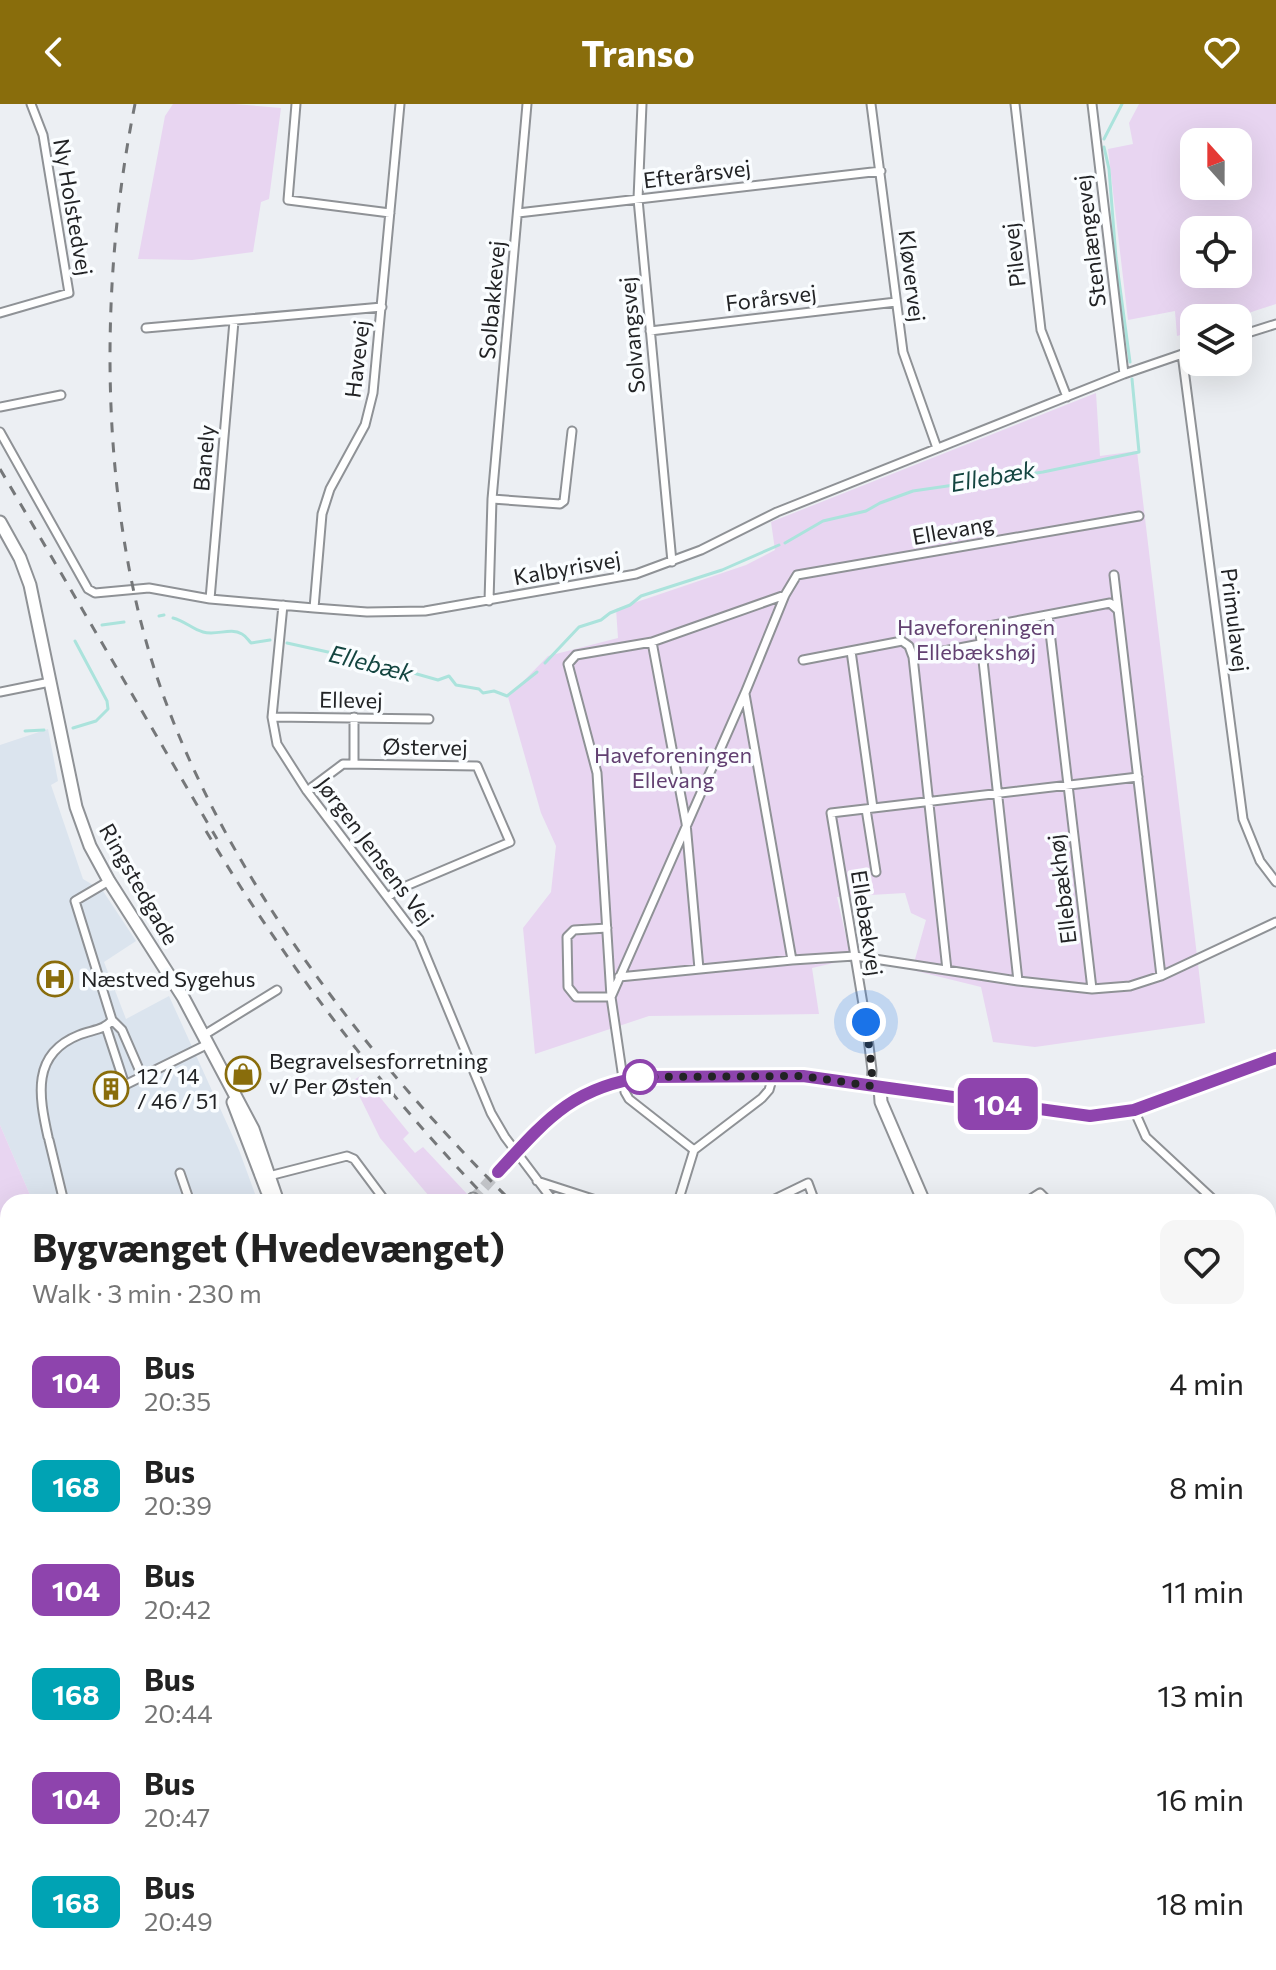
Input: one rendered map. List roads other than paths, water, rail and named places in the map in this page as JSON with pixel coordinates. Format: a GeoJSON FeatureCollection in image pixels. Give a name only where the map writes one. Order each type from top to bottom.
{"type":"FeatureCollection","features":[{"type":"Feature","properties":{"kind":"street","name":"Ny Holstedvej"},"geometry":{"type":"LineString","coordinates":[[0,313],[69,293],[43,135],[31,104]]}},
{"type":"Feature","properties":{"kind":"street"},"geometry":{"type":"LineString","coordinates":[[296,104],[288,200],[390,213]]}},
{"type":"Feature","properties":{"kind":"street","name":"Havevej"},"geometry":{"type":"LineString","coordinates":[[314,608],[322,514],[330,489],[365,425],[373,393],[400,104]]}},
{"type":"Feature","properties":{"kind":"street","name":"Solbakkevej"},"geometry":{"type":"LineString","coordinates":[[489,601],[492,499],[527,104]]}},
{"type":"Feature","properties":{"kind":"street","name":"Solvangsvej"},"geometry":{"type":"LineString","coordinates":[[642,104],[638,199],[672,562]]}},
{"type":"Feature","properties":{"kind":"street","name":"Kløvervej"},"geometry":{"type":"LineString","coordinates":[[871,104],[906,365],[937,448]]}},
{"type":"Feature","properties":{"kind":"street","name":"Pilevej"},"geometry":{"type":"LineString","coordinates":[[1015,104],[1041,330],[1067,397]]}},
{"type":"Feature","properties":{"kind":"street","name":"Stenlængevej"},"geometry":{"type":"LineString","coordinates":[[1092,104],[1124,374]]}},
{"type":"Feature","properties":{"kind":"street","name":"Efterårsvej"},"geometry":{"type":"LineString","coordinates":[[518,213],[881,171]]}},
{"type":"Feature","properties":{"kind":"street","name":"Forårsvej"},"geometry":{"type":"LineString","coordinates":[[650,331],[896,302]]}},
{"type":"Feature","properties":{"kind":"street"},"geometry":{"type":"LineString","coordinates":[[146,328],[382,307]]}},
{"type":"Feature","properties":{"kind":"street","name":"Banely"},"geometry":{"type":"LineString","coordinates":[[210,599],[234,321]]}},
{"type":"Feature","properties":{"kind":"street"},"geometry":{"type":"LineString","coordinates":[[1252,332],[1276,324]]}},
{"type":"Feature","properties":{"kind":"street","name":"Kalbyrisvej"},"geometry":{"type":"LineString","coordinates":[[0,432],[88,589],[95,593],[149,588],[210,599],[314,608],[367,612],[425,611],[636,574],[672,562],[777,512],[1180,355]]}},
{"type":"Feature","properties":{"kind":"street","name":"Primulavej"},"geometry":{"type":"LineString","coordinates":[[1185,376],[1243,819],[1260,861],[1276,882]]}},
{"type":"Feature","properties":{"kind":"street"},"geometry":{"type":"LineString","coordinates":[[0,407],[61,395]]}},
{"type":"Feature","properties":{"kind":"street"},"geometry":{"type":"LineString","coordinates":[[492,499],[560,504],[564,501],[572,431]]}},
{"type":"Feature","properties":{"kind":"street","name":"Ellevang"},"geometry":{"type":"LineString","coordinates":[[611,997],[785,595],[797,575],[1139,516]]}},
{"type":"Feature","properties":{"kind":"street","name":"Ringstedgade"},"geometry":{"type":"LineString","coordinates":[[0,522],[26,573],[76,807],[90,846],[206,1039],[253,1129],[275,1194]]}},
{"type":"Feature","properties":{"kind":"street"},"geometry":{"type":"LineString","coordinates":[[1114,575],[1161,976]]}},
{"type":"Feature","properties":{"kind":"street","name":"Ellevang"},"geometry":{"type":"LineString","coordinates":[[622,1080],[611,997],[597,773],[568,664],[576,655],[652,642],[785,595]]}},
{"type":"Feature","properties":{"kind":"street"},"geometry":{"type":"LineString","coordinates":[[1018,981],[980,633],[989,626],[1110,603],[1118,610]]}},
{"type":"Feature","properties":{"kind":"street","name":"Jørgen Jensens Vej"},"geometry":{"type":"LineString","coordinates":[[283,605],[272,717],[277,744],[307,791],[408,922],[428,958],[491,1113],[548,1194]]}},
{"type":"Feature","properties":{"kind":"street","name":"Ellebækhøj"},"geometry":{"type":"LineString","coordinates":[[1048,615],[1092,989]]}},
{"type":"Feature","properties":{"kind":"street"},"geometry":{"type":"LineString","coordinates":[[803,660],[902,641],[909,646],[913,657],[947,970]]}},
{"type":"Feature","properties":{"kind":"street","name":"Ellevang"},"geometry":{"type":"LineString","coordinates":[[652,642],[686,823],[699,969]]}},
{"type":"Feature","properties":{"kind":"street"},"geometry":{"type":"LineString","coordinates":[[913,657],[980,644]]}},
{"type":"Feature","properties":{"kind":"street"},"geometry":{"type":"LineString","coordinates":[[851,651],[876,872]]}},
{"type":"Feature","properties":{"kind":"street"},"geometry":{"type":"LineString","coordinates":[[0,692],[50,682]]}},
{"type":"Feature","properties":{"kind":"street"},"geometry":{"type":"LineString","coordinates":[[745,693],[792,960]]}},
{"type":"Feature","properties":{"kind":"street","name":"Ellevej"},"geometry":{"type":"LineString","coordinates":[[272,717],[429,719]]}},
{"type":"Feature","properties":{"kind":"street"},"geometry":{"type":"LineString","coordinates":[[354,717],[354,763]]}},
{"type":"Feature","properties":{"kind":"street","name":"Østervej"},"geometry":{"type":"LineString","coordinates":[[307,791],[335,768],[354,763],[477,766],[510,842],[399,889],[388,897]]}},
{"type":"Feature","properties":{"kind":"street"},"geometry":{"type":"LineString","coordinates":[[869,809],[1138,777]]}},
{"type":"Feature","properties":{"kind":"street","name":"Ellebækvej"},"geometry":{"type":"LineString","coordinates":[[869,809],[831,813],[876,1086]]}},
{"type":"Feature","properties":{"kind":"street"},"geometry":{"type":"LineString","coordinates":[[109,881],[75,901],[112,1020],[122,1030],[142,1076]]}},
{"type":"Feature","properties":{"kind":"street"},"geometry":{"type":"LineString","coordinates":[[619,977],[855,956],[1018,981],[1092,989],[1130,986],[1161,976],[1276,922]]}},
{"type":"Feature","properties":{"kind":"street"},"geometry":{"type":"LineString","coordinates":[[607,928],[569,932],[568,987],[576,997],[611,997]]}},
{"type":"Feature","properties":{"kind":"street"},"geometry":{"type":"LineString","coordinates":[[106,1027],[125,1085],[182,1057],[277,990]]}},
{"type":"Feature","properties":{"kind":"street"},"geometry":{"type":"LineString","coordinates":[[62,1194],[39,1092],[47,1063],[70,1040],[106,1027],[112,1020]]}},
{"type":"Feature","properties":{"kind":"street"},"geometry":{"type":"LineString","coordinates":[[498,1172],[558,1110],[579,1096],[622,1080],[646,1077],[803,1076],[1090,1116],[1134,1110],[1276,1058]]}},
{"type":"Feature","properties":{"kind":"street"},"geometry":{"type":"LineString","coordinates":[[224,1075],[243,1134],[269,1194]]}},
{"type":"Feature","properties":{"kind":"street"},"geometry":{"type":"LineString","coordinates":[[680,1194],[694,1150],[762,1098],[769,1090],[773,1075]]}},
{"type":"Feature","properties":{"kind":"street"},"geometry":{"type":"LineString","coordinates":[[622,1080],[629,1099],[694,1150]]}},
{"type":"Feature","properties":{"kind":"street"},"geometry":{"type":"LineString","coordinates":[[876,1086],[921,1194]]}},
{"type":"Feature","properties":{"kind":"street"},"geometry":{"type":"LineString","coordinates":[[1134,1110],[1146,1137],[1207,1194]]}},
{"type":"Feature","properties":{"kind":"street"},"geometry":{"type":"LineString","coordinates":[[269,1176],[347,1156],[354,1159],[380,1194]]}},
{"type":"Feature","properties":{"kind":"street"},"geometry":{"type":"LineString","coordinates":[[180,1173],[187,1194]]}},
{"type":"Feature","properties":{"kind":"street"},"geometry":{"type":"LineString","coordinates":[[537,1181],[577,1194]]}},
{"type":"Feature","properties":{"kind":"street"},"geometry":{"type":"LineString","coordinates":[[785,1194],[808,1183],[812,1194]]}},
{"type":"Feature","properties":{"kind":"waterway","name":"Ellebæk"},"geometry":{"type":"LineString","coordinates":[[1104,139],[1122,104]]}},
{"type":"Feature","properties":{"kind":"waterway","name":"Ellebæk"},"geometry":{"type":"LineString","coordinates":[[1104,147],[1130,362]]}},
{"type":"Feature","properties":{"kind":"waterway","name":"Ellebæk"},"geometry":{"type":"LineString","coordinates":[[785,543],[823,521],[866,511],[913,491],[1043,472],[1139,452],[1132,379]]}},
{"type":"Feature","properties":{"kind":"waterway","name":"Ellebæk"},"geometry":{"type":"LineString","coordinates":[[545,663],[579,627],[601,620],[641,596],[722,570],[779,545]]}},
{"type":"Feature","properties":{"kind":"waterway","name":"Ellebæk"},"geometry":{"type":"LineString","coordinates":[[159,616],[164,615]]}},
{"type":"Feature","properties":{"kind":"waterway","name":"Ellebæk"},"geometry":{"type":"LineString","coordinates":[[173,618],[203,632],[237,632],[251,643],[270,640]]}},
{"type":"Feature","properties":{"kind":"waterway","name":"Ellebæk"},"geometry":{"type":"LineString","coordinates":[[102,625],[124,622]]}},
{"type":"Feature","properties":{"kind":"waterway","name":"Ellebæk"},"geometry":{"type":"LineString","coordinates":[[73,728],[96,721],[108,709],[107,701],[75,641]]}},
{"type":"Feature","properties":{"kind":"waterway","name":"Ellebæk"},"geometry":{"type":"LineString","coordinates":[[287,643],[438,680],[449,676],[456,685],[507,696],[537,672]]}},
{"type":"Feature","properties":{"kind":"waterway","name":"Ellebæk"},"geometry":{"type":"LineString","coordinates":[[25,731],[44,730]]}},
{"type":"Feature","properties":{"kind":"tunnel"},"geometry":{"type":"LineString","coordinates":[[478,1194],[498,1172]]}},
{"type":"Feature","properties":{"kind":"railway"},"geometry":{"type":"LineString","coordinates":[[135,104],[115,243],[110,388],[114,460],[123,532],[136,601],[154,668],[182,742],[216,815],[256,886],[351,1021],[403,1085],[504,1194]]}},
{"type":"Feature","properties":{"kind":"railway"},"geometry":{"type":"LineString","coordinates":[[0,469],[217,839]]}},
{"type":"Feature","properties":{"kind":"railway"},"geometry":{"type":"LineString","coordinates":[[206,831],[269,930],[338,1025],[411,1116],[483,1194]]}},
{"type":"Feature","properties":{"kind":"place","name":"Næstved Sygehus"},"geometry":{"type":"Point","coordinates":[55,979]}},
{"type":"Feature","properties":{"kind":"place","name":"Begravelsesforretning v/ Per Østen"},"geometry":{"type":"Point","coordinates":[243,1074]}},
{"type":"Feature","properties":{"kind":"place","name":"12 / 14 / 46 / 51"},"geometry":{"type":"Point","coordinates":[111,1089]}},
{"type":"Feature","properties":{"kind":"park label","name":"Haveforeningen Ellebækshøj"},"geometry":{"type":"Point","coordinates":[976,640]}},
{"type":"Feature","properties":{"kind":"park label","name":"Haveforeningen Ellevang"},"geometry":{"type":"Point","coordinates":[673,768]}}]}
